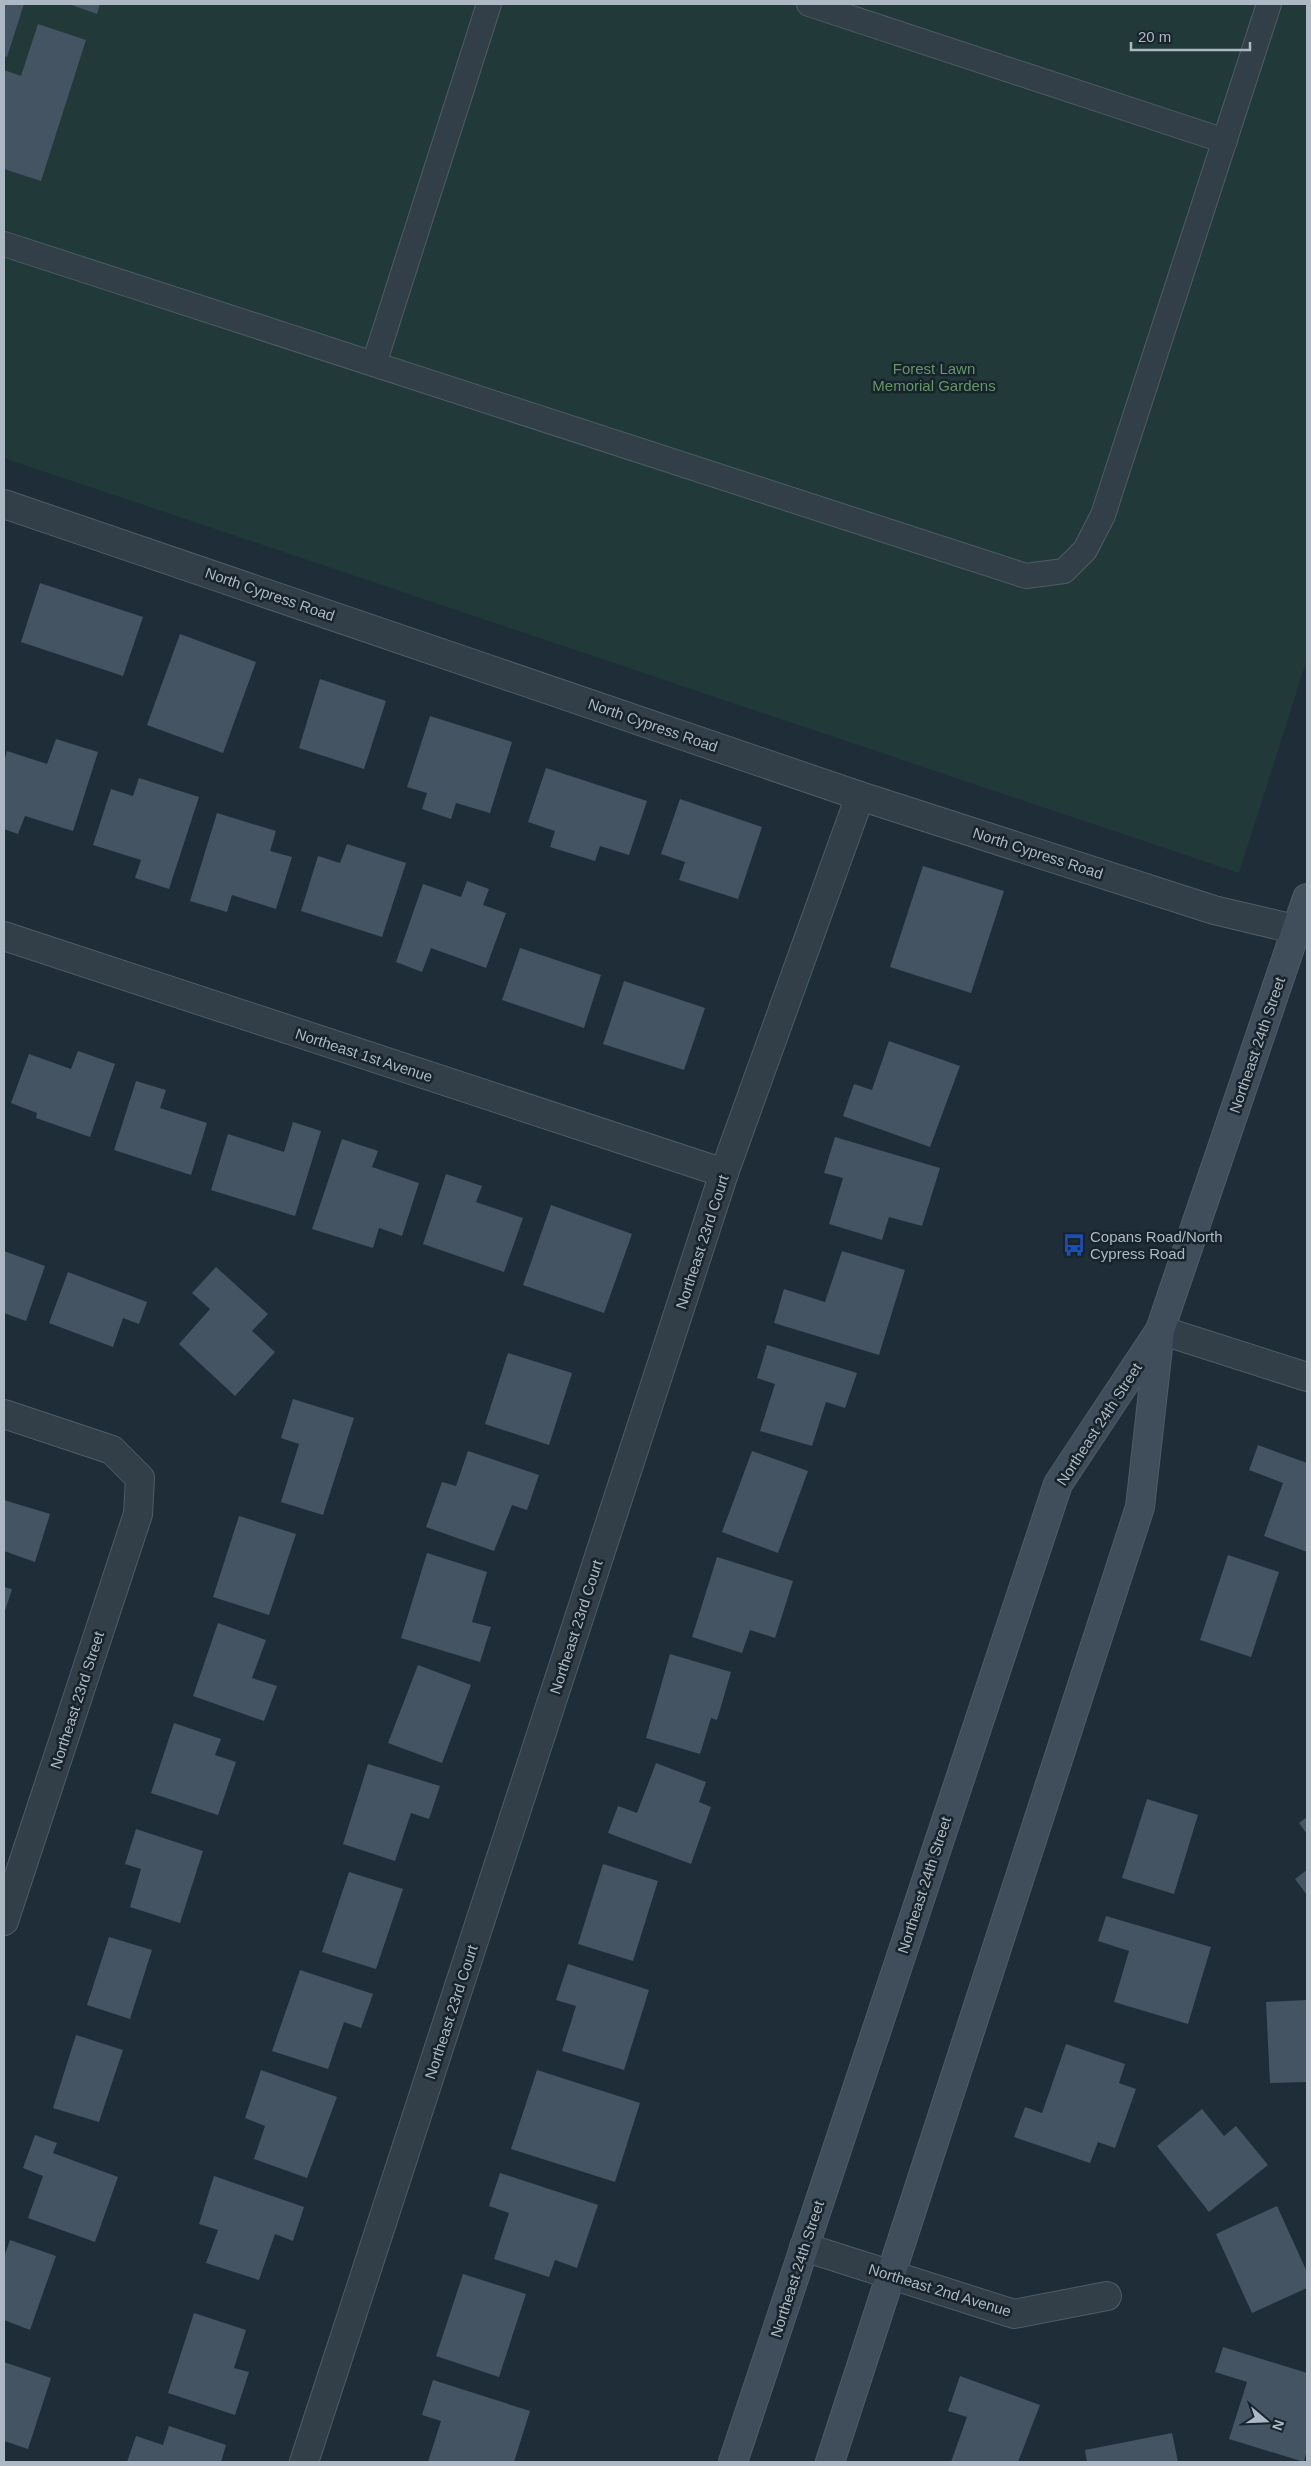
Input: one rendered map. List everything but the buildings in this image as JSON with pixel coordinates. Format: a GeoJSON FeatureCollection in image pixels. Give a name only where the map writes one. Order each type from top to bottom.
{"type":"FeatureCollection","features":[{"type":"Feature","properties":{"kind":"main road","name":"Northeast 24th Street"},"geometry":{"type":"LineString","coordinates":[[830,2462],[889,2275],[1140,1507],[1160,1330],[1302,931],[1307,898]]}},
{"type":"Feature","properties":{"kind":"main road","name":"Northeast 24th Street"},"geometry":{"type":"LineString","coordinates":[[733,2462],[1058,1484],[1160,1330]]}},
{"type":"Feature","properties":{"kind":"street","name":"North Cypress Road"},"geometry":{"type":"LineString","coordinates":[[4,504],[860,796],[1214,910],[1302,931]]}},
{"type":"Feature","properties":{"kind":"street","name":"Northeast 23rd Court"},"geometry":{"type":"LineString","coordinates":[[304,2462],[724,1173],[860,796]]}},
{"type":"Feature","properties":{"kind":"street","name":"Northeast 1st Avenue"},"geometry":{"type":"LineString","coordinates":[[4,936],[724,1173]]}},
{"type":"Feature","properties":{"kind":"street"},"geometry":{"type":"LineString","coordinates":[[1160,1330],[1307,1377]]}},
{"type":"Feature","properties":{"kind":"street","name":"Northeast 23rd Street"},"geometry":{"type":"LineString","coordinates":[[4,1414],[112,1450],[140,1478],[138,1514],[4,1921]]}},
{"type":"Feature","properties":{"kind":"street","name":"Northeast 2nd Avenue"},"geometry":{"type":"LineString","coordinates":[[804,2247],[1014,2314],[1107,2296]]}},
{"type":"Feature","properties":{"kind":"lane"},"geometry":{"type":"LineString","coordinates":[[374,364],[489,4]]}},
{"type":"Feature","properties":{"kind":"lane"},"geometry":{"type":"LineString","coordinates":[[809,4],[1225,141]]}},
{"type":"Feature","properties":{"kind":"lane"},"geometry":{"type":"LineString","coordinates":[[4,244],[1026,576],[1064,571],[1085,550],[1103,515],[1269,4]]}},
{"type":"Feature","properties":{"kind":"green space","name":"Forest Lawn Memorial Gardens"},"geometry":{"type":"Polygon","coordinates":[[[4,4],[1307,4],[1307,659],[1239,873],[4,458],[4,4]]]}},
{"type":"Feature","properties":{"kind":"place","name":"Copans Road/North Cypress Road"},"geometry":{"type":"Point","coordinates":[1074,1245]}}]}
